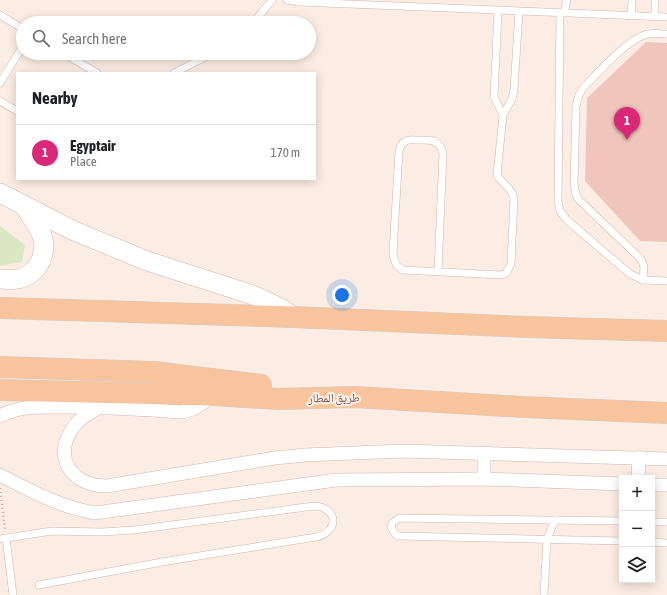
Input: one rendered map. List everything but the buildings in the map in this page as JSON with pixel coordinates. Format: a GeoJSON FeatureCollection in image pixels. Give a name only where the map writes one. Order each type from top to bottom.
{"type":"FeatureCollection","features":[{"type":"Feature","properties":{"kind":"main road"},"geometry":{"type":"LineString","coordinates":[[0,193],[72,230],[147,261],[253,295],[281,308],[294,317]]}},
{"type":"Feature","properties":{"kind":"main road"},"geometry":{"type":"LineString","coordinates":[[0,279],[18,279],[28,276],[41,262],[44,253],[44,243],[41,233],[25,207]]}},
{"type":"Feature","properties":{"kind":"main road"},"geometry":{"type":"LineString","coordinates":[[0,308],[294,317],[667,332]]}},
{"type":"Feature","properties":{"kind":"main road"},"geometry":{"type":"LineString","coordinates":[[0,367],[154,372],[355,397]]}},
{"type":"Feature","properties":{"kind":"main road","name":"طريق المطار"},"geometry":{"type":"LineString","coordinates":[[0,390],[213,395],[279,399],[355,397],[667,413]]}},
{"type":"Feature","properties":{"kind":"street"},"geometry":{"type":"LineString","coordinates":[[0,416],[6,412],[32,408],[100,407],[180,412],[188,411],[200,405],[213,395]]}},
{"type":"Feature","properties":{"kind":"street"},"geometry":{"type":"LineString","coordinates":[[100,407],[76,424],[65,447],[65,460],[72,472],[83,482],[95,486],[107,486],[274,458],[403,451],[667,458]]}},
{"type":"Feature","properties":{"kind":"street"},"geometry":{"type":"LineString","coordinates":[[484,453],[484,479]]}},
{"type":"Feature","properties":{"kind":"street"},"geometry":{"type":"LineString","coordinates":[[638,475],[639,457]]}},
{"type":"Feature","properties":{"kind":"street"},"geometry":{"type":"LineString","coordinates":[[2,475],[29,490],[62,504],[95,513],[336,480],[484,479],[619,484]]}},
{"type":"Feature","properties":{"kind":"street"},"geometry":{"type":"LineString","coordinates":[[655,485],[667,485]]}},
{"type":"Feature","properties":{"kind":"lane"},"geometry":{"type":"LineString","coordinates":[[258,16],[272,0]]}},
{"type":"Feature","properties":{"kind":"lane"},"geometry":{"type":"LineString","coordinates":[[287,0],[299,2],[519,12],[667,17]]}},
{"type":"Feature","properties":{"kind":"lane"},"geometry":{"type":"LineString","coordinates":[[568,0],[562,13],[558,206],[563,216],[624,270],[643,280],[667,281]]}},
{"type":"Feature","properties":{"kind":"lane"},"geometry":{"type":"LineString","coordinates":[[632,0],[632,16]]}},
{"type":"Feature","properties":{"kind":"lane"},"geometry":{"type":"LineString","coordinates":[[655,0],[655,17]]}},
{"type":"Feature","properties":{"kind":"lane"},"geometry":{"type":"LineString","coordinates":[[498,11],[494,97],[503,115]]}},
{"type":"Feature","properties":{"kind":"lane"},"geometry":{"type":"LineString","coordinates":[[438,272],[442,148],[432,140],[406,141],[401,145],[399,151],[394,259],[397,266],[403,270],[438,272],[501,275],[506,273],[511,264],[514,198],[513,192],[497,175],[503,115],[512,99],[514,88],[519,12]]}},
{"type":"Feature","properties":{"kind":"lane"},"geometry":{"type":"LineString","coordinates":[[0,15],[16,25]]}},
{"type":"Feature","properties":{"kind":"lane"},"geometry":{"type":"LineString","coordinates":[[643,280],[644,267],[641,259],[576,195],[574,184],[576,106],[583,88],[631,42],[650,34],[667,34]]}},
{"type":"Feature","properties":{"kind":"lane"},"geometry":{"type":"LineString","coordinates":[[0,83],[16,57]]}},
{"type":"Feature","properties":{"kind":"lane"},"geometry":{"type":"LineString","coordinates":[[75,60],[95,72]]}},
{"type":"Feature","properties":{"kind":"lane"},"geometry":{"type":"LineString","coordinates":[[176,72],[199,60]]}},
{"type":"Feature","properties":{"kind":"lane"},"geometry":{"type":"LineString","coordinates":[[0,100],[16,110]]}},
{"type":"Feature","properties":{"kind":"lane"},"geometry":{"type":"LineString","coordinates":[[13,595],[3,539],[52,531],[102,532],[134,530],[314,506],[321,506],[325,508],[329,511],[332,517],[333,524],[330,530],[324,535],[316,537],[162,562],[39,585]]}},
{"type":"Feature","properties":{"kind":"lane"},"geometry":{"type":"LineString","coordinates":[[619,521],[399,518],[392,523],[391,527],[395,534],[399,536],[619,542]]}},
{"type":"Feature","properties":{"kind":"lane"},"geometry":{"type":"LineString","coordinates":[[544,595],[547,539],[555,520]]}},
{"type":"Feature","properties":{"kind":"lane"},"geometry":{"type":"LineString","coordinates":[[655,522],[667,522]]}},
{"type":"Feature","properties":{"kind":"lane"},"geometry":{"type":"LineString","coordinates":[[655,542],[667,543]]}},
{"type":"Feature","properties":{"kind":"path"},"geometry":{"type":"LineString","coordinates":[[2,475],[0,489],[3,539]]}},
{"type":"Feature","properties":{"kind":"green space"},"geometry":{"type":"Polygon","coordinates":[[[0,226],[25,245],[22,262],[0,266],[0,226]]]}},
{"type":"Feature","properties":{"kind":"place","name":"Egyptair"},"geometry":{"type":"Point","coordinates":[627,140]}}]}
